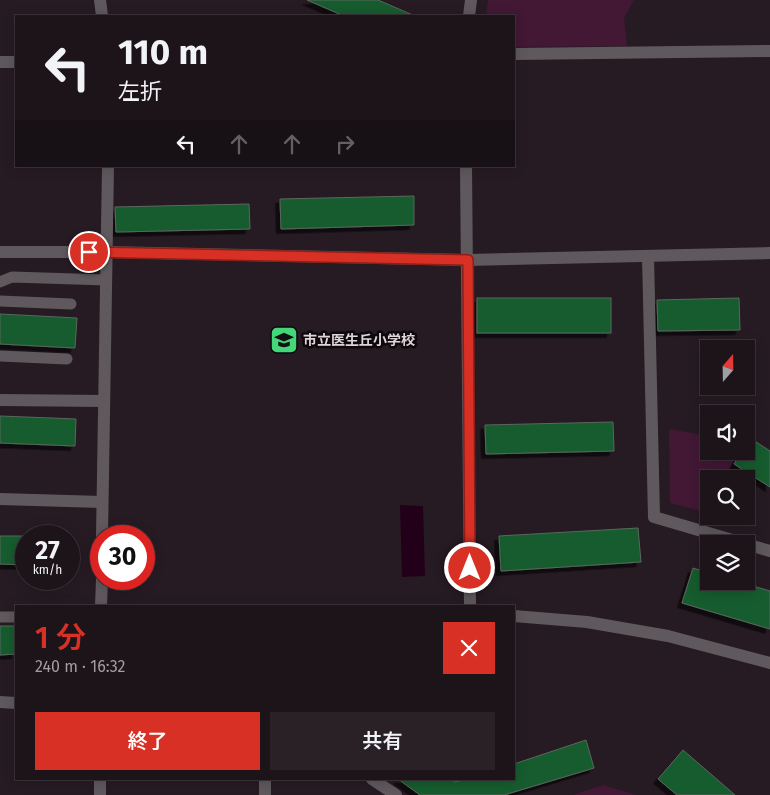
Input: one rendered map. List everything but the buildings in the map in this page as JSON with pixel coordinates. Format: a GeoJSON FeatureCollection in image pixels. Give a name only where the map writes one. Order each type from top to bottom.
{"type":"FeatureCollection","features":[{"type":"Feature","properties":{"kind":"street"},"geometry":{"type":"LineString","coordinates":[[100,0],[102,15]]}},
{"type":"Feature","properties":{"kind":"street"},"geometry":{"type":"LineString","coordinates":[[469,15],[471,0]]}},
{"type":"Feature","properties":{"kind":"street"},"geometry":{"type":"LineString","coordinates":[[515,54],[770,51]]}},
{"type":"Feature","properties":{"kind":"street"},"geometry":{"type":"LineString","coordinates":[[0,62],[15,62]]}},
{"type":"Feature","properties":{"kind":"street"},"geometry":{"type":"LineString","coordinates":[[102,525],[108,167]]}},
{"type":"Feature","properties":{"kind":"street"},"geometry":{"type":"LineString","coordinates":[[466,167],[470,605]]}},
{"type":"Feature","properties":{"kind":"street"},"geometry":{"type":"LineString","coordinates":[[0,252],[107,252],[468,260],[770,254]]}},
{"type":"Feature","properties":{"kind":"street"},"geometry":{"type":"LineString","coordinates":[[648,256],[654,518],[714,535]]}},
{"type":"Feature","properties":{"kind":"street"},"geometry":{"type":"LineString","coordinates":[[0,400],[104,401]]}},
{"type":"Feature","properties":{"kind":"street"},"geometry":{"type":"LineString","coordinates":[[0,500],[102,502]]}},
{"type":"Feature","properties":{"kind":"street"},"geometry":{"type":"LineString","coordinates":[[755,547],[770,551]]}},
{"type":"Feature","properties":{"kind":"street"},"geometry":{"type":"LineString","coordinates":[[101,605],[102,590]]}},
{"type":"Feature","properties":{"kind":"street"},"geometry":{"type":"LineString","coordinates":[[515,616],[587,622],[668,636],[770,664]]}},
{"type":"Feature","properties":{"kind":"street"},"geometry":{"type":"LineString","coordinates":[[0,702],[15,703]]}},
{"type":"Feature","properties":{"kind":"street"},"geometry":{"type":"LineString","coordinates":[[100,780],[100,795]]}},
{"type":"Feature","properties":{"kind":"street"},"geometry":{"type":"LineString","coordinates":[[265,780],[265,795]]}},
{"type":"Feature","properties":{"kind":"street"},"geometry":{"type":"LineString","coordinates":[[374,780],[396,795]]}},
{"type":"Feature","properties":{"kind":"lane"},"geometry":{"type":"LineString","coordinates":[[0,282],[12,277],[106,280]]}},
{"type":"Feature","properties":{"kind":"lane"},"geometry":{"type":"LineString","coordinates":[[0,301],[71,304]]}},
{"type":"Feature","properties":{"kind":"lane"},"geometry":{"type":"LineString","coordinates":[[0,356],[67,359]]}},
{"type":"Feature","properties":{"kind":"lane"},"geometry":{"type":"LineString","coordinates":[[0,617],[15,617]]}},
{"type":"Feature","properties":{"kind":"shaded area"},"geometry":{"type":"Polygon","coordinates":[[[488,0],[634,0],[624,18],[627,46],[515,47],[515,15],[486,15],[488,0]]]}},
{"type":"Feature","properties":{"kind":"shaded area"},"geometry":{"type":"Polygon","coordinates":[[[669,429],[700,434],[700,460],[734,460],[732,470],[700,470],[700,511],[670,503],[669,429]]]}},
{"type":"Feature","properties":{"kind":"shaded area"},"geometry":{"type":"Polygon","coordinates":[[[400,505],[423,506],[425,576],[402,577],[400,505]]]}},
{"type":"Feature","properties":{"kind":"shaded area"},"geometry":{"type":"Polygon","coordinates":[[[603,785],[636,795],[573,795],[603,785]]]}},
{"type":"Feature","properties":{"kind":"place","name":"市立医生丘小学校"},"geometry":{"type":"Point","coordinates":[284,340]}},
{"type":"Feature","properties":{"kind":"route"},"geometry":{"type":"LineString","coordinates":[[89,252],[468,260],[470,568]]}}]}
